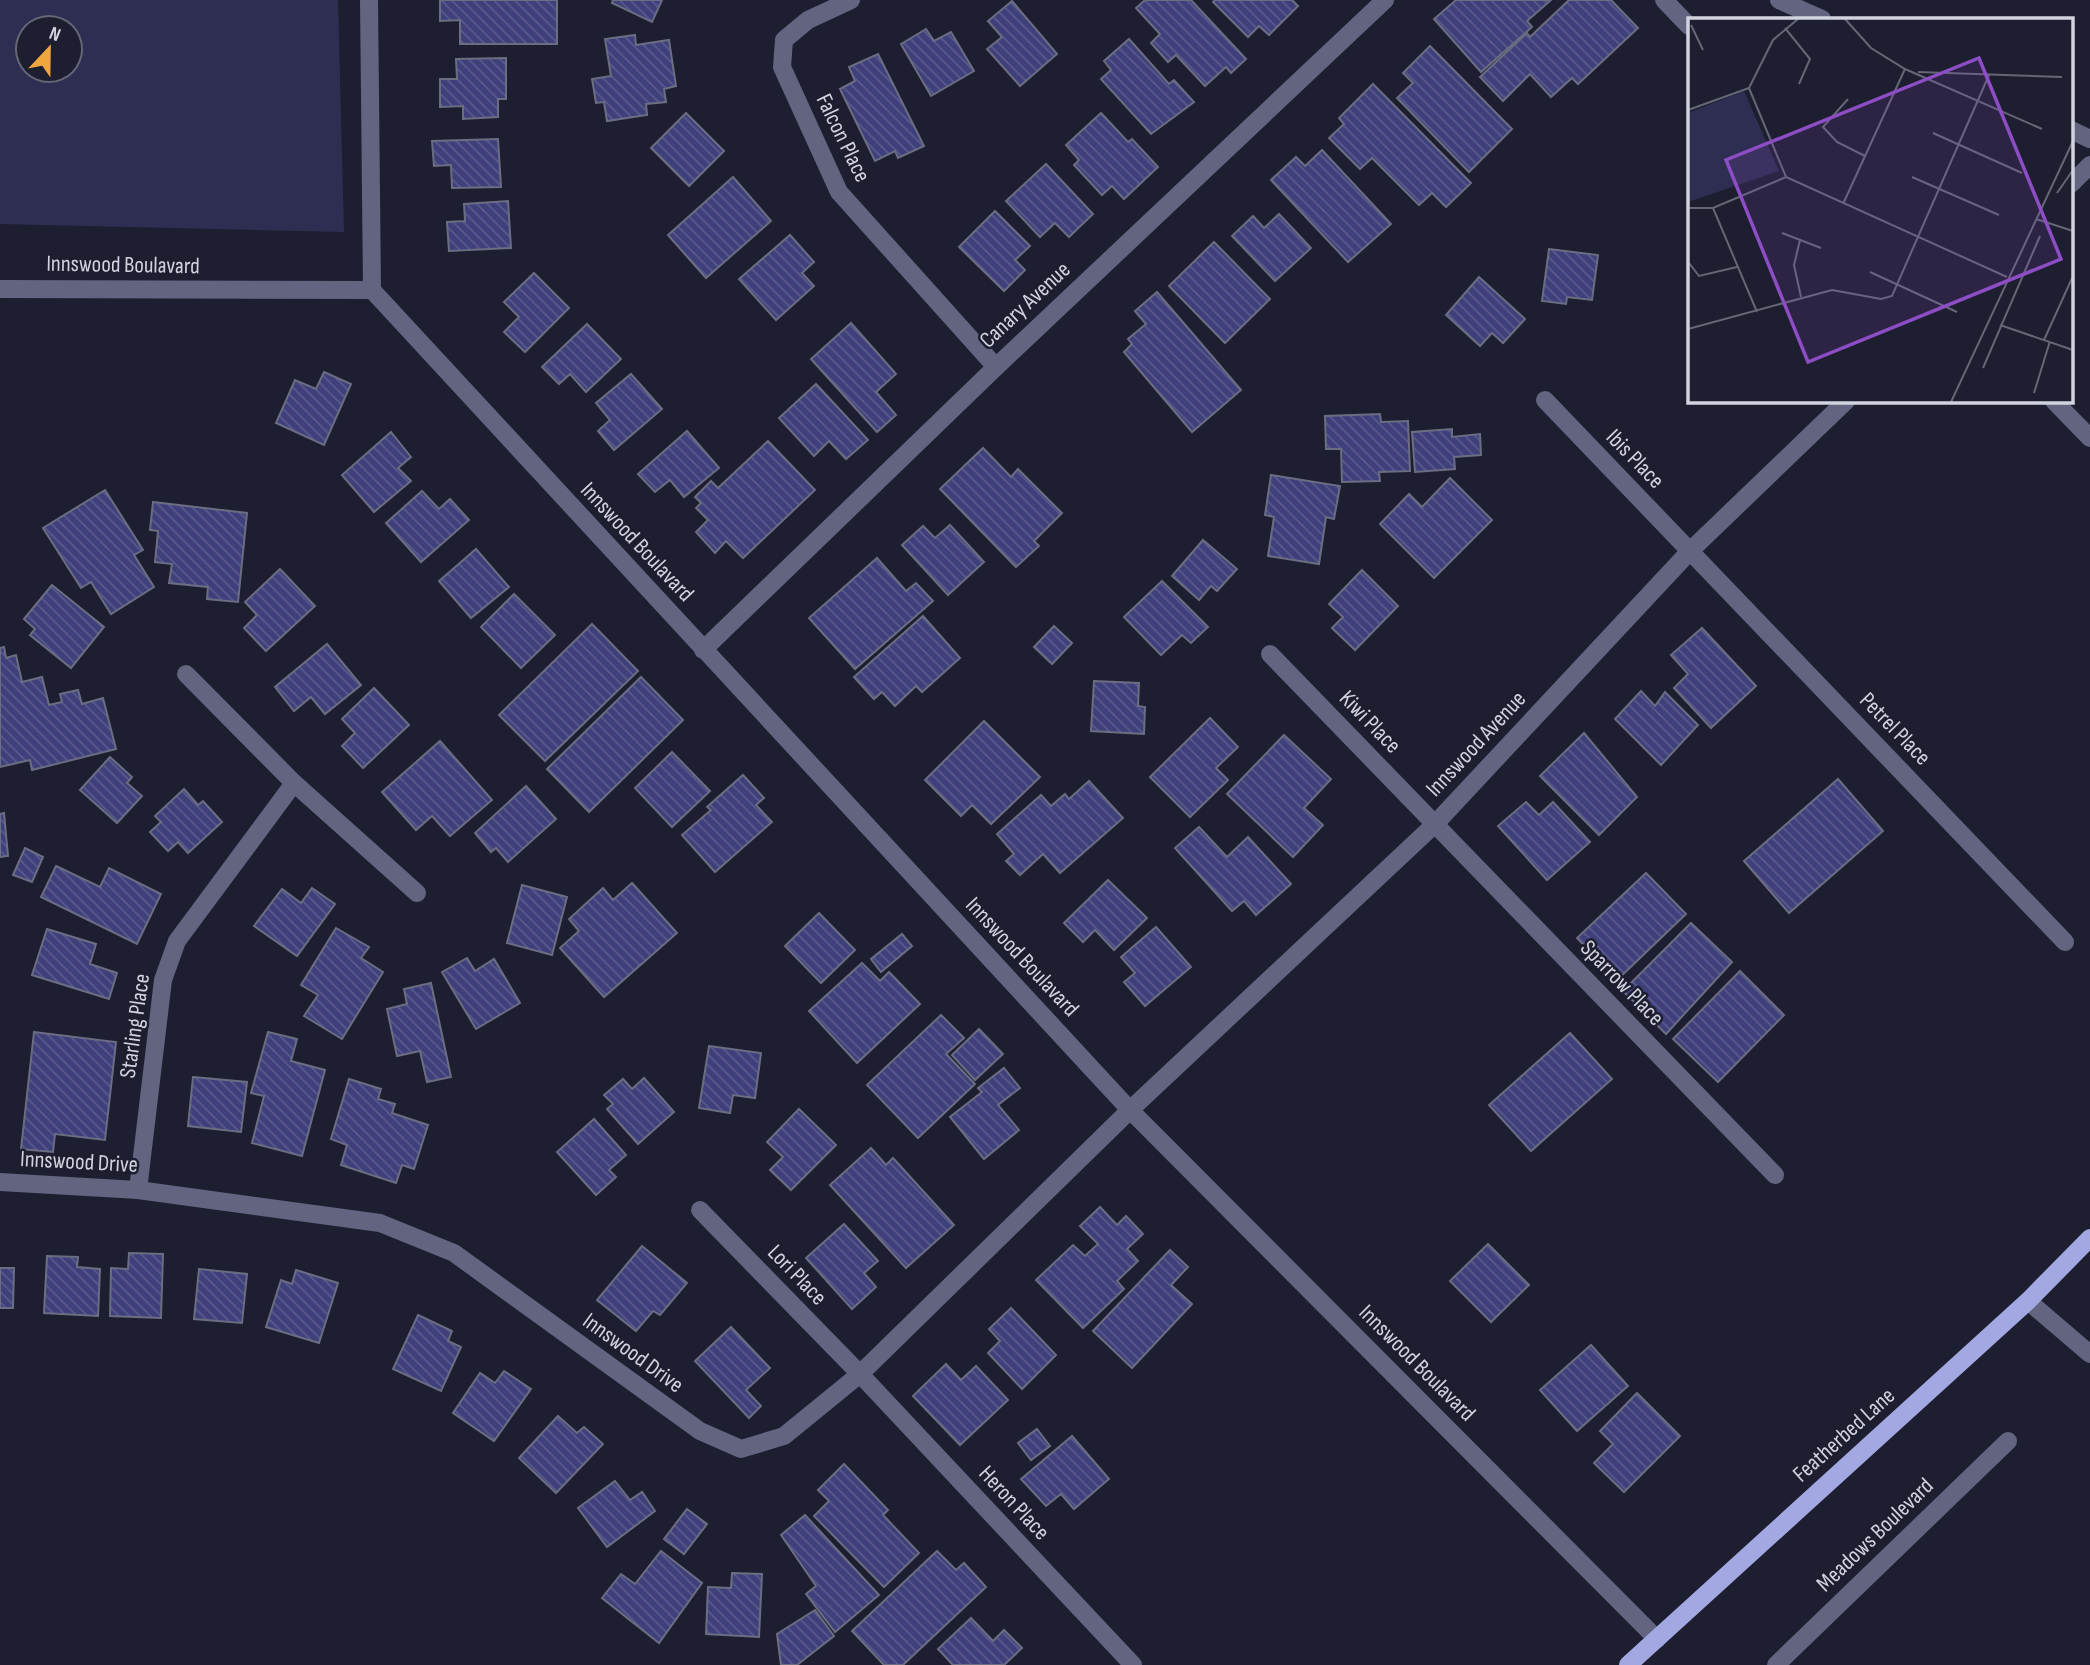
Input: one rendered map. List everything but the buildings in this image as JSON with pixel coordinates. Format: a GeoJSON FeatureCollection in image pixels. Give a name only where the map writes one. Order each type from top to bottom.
{"type":"FeatureCollection","features":[{"type":"Feature","properties":{"kind":"main road","name":"Featherbed Lane"},"geometry":{"type":"LineString","coordinates":[[1628,1665],[2028,1301],[2090,1238]]}},
{"type":"Feature","properties":{"kind":"street"},"geometry":{"type":"LineString","coordinates":[[369,0],[372,290]]}},
{"type":"Feature","properties":{"kind":"street","name":"Falcon Place"},"geometry":{"type":"LineString","coordinates":[[851,0],[808,20],[784,40],[782,67],[839,192],[996,367]]}},
{"type":"Feature","properties":{"kind":"street","name":"Canary Avenue"},"geometry":{"type":"LineString","coordinates":[[703,650],[996,367],[1385,0]]}},
{"type":"Feature","properties":{"kind":"street"},"geometry":{"type":"LineString","coordinates":[[1664,0],[1688,25]]}},
{"type":"Feature","properties":{"kind":"street"},"geometry":{"type":"LineString","coordinates":[[1779,0],[1820,18]]}},
{"type":"Feature","properties":{"kind":"street"},"geometry":{"type":"LineString","coordinates":[[2072,130],[2090,139]]}},
{"type":"Feature","properties":{"kind":"street"},"geometry":{"type":"LineString","coordinates":[[2072,183],[2090,165]]}},
{"type":"Feature","properties":{"kind":"street","name":"Innswood Boulavard"},"geometry":{"type":"LineString","coordinates":[[0,289],[372,290],[1130,1110],[1657,1639]]}},
{"type":"Feature","properties":{"kind":"street","name":"Ibis Place"},"geometry":{"type":"LineString","coordinates":[[1545,400],[1690,551]]}},
{"type":"Feature","properties":{"kind":"street","name":"Innswood Avenue"},"geometry":{"type":"LineString","coordinates":[[1130,1110],[1435,824],[1690,551],[1845,402]]}},
{"type":"Feature","properties":{"kind":"street"},"geometry":{"type":"LineString","coordinates":[[2055,402],[2090,438]]}},
{"type":"Feature","properties":{"kind":"street","name":"Petrel Place"},"geometry":{"type":"LineString","coordinates":[[1690,551],[2065,942]]}},
{"type":"Feature","properties":{"kind":"street","name":"Kiwi Place"},"geometry":{"type":"LineString","coordinates":[[1270,654],[1435,824]]}},
{"type":"Feature","properties":{"kind":"street"},"geometry":{"type":"LineString","coordinates":[[186,674],[294,783],[417,894]]}},
{"type":"Feature","properties":{"kind":"street","name":"Starling Place"},"geometry":{"type":"LineString","coordinates":[[138,1190],[163,980],[177,941],[294,783]]}},
{"type":"Feature","properties":{"kind":"street","name":"Sparrow Place"},"geometry":{"type":"LineString","coordinates":[[1435,824],[1775,1175]]}},
{"type":"Feature","properties":{"kind":"street","name":"Innswood Drive"},"geometry":{"type":"LineString","coordinates":[[0,1182],[138,1190],[380,1223],[454,1253],[700,1431],[741,1449],[784,1436],[860,1374],[1130,1110]]}},
{"type":"Feature","properties":{"kind":"street","name":"Lori Place"},"geometry":{"type":"LineString","coordinates":[[700,1210],[860,1374]]}},
{"type":"Feature","properties":{"kind":"street"},"geometry":{"type":"LineString","coordinates":[[2028,1301],[2090,1354]]}},
{"type":"Feature","properties":{"kind":"street","name":"Heron Place"},"geometry":{"type":"LineString","coordinates":[[860,1374],[1133,1665]]}},
{"type":"Feature","properties":{"kind":"street","name":"Meadows Boulevard"},"geometry":{"type":"LineString","coordinates":[[1776,1665],[2008,1441]]}},
{"type":"Feature","properties":{"kind":"shaded area"},"geometry":{"type":"Polygon","coordinates":[[[0,0],[338,0],[344,232],[0,224],[0,0]]]}}]}
